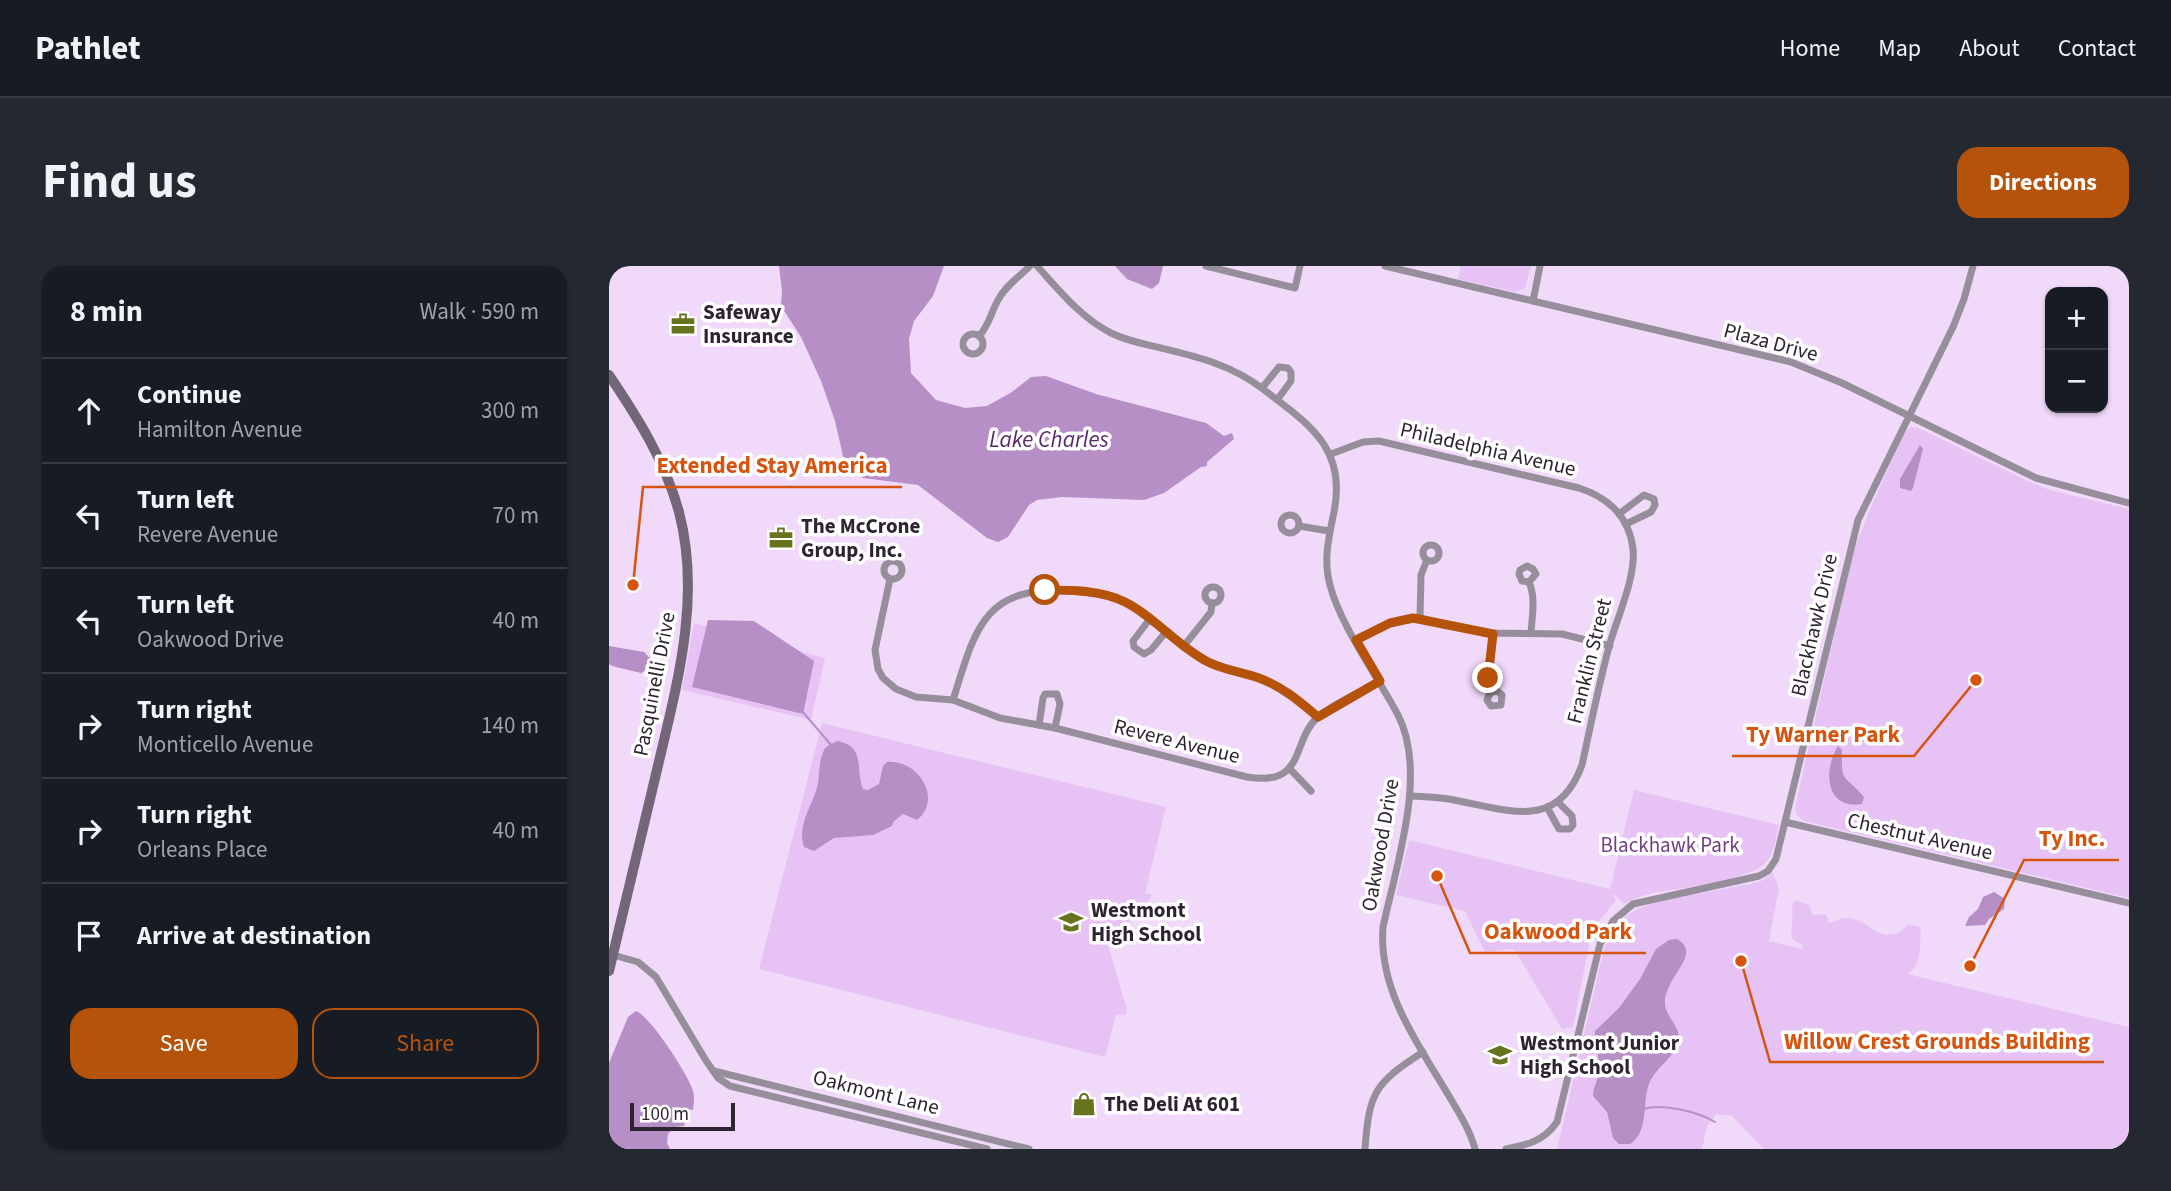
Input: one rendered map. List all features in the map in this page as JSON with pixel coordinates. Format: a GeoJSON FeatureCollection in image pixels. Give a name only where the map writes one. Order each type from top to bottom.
{"type":"FeatureCollection","features":[{"type":"Feature","properties":{"kind":"street"},"geometry":{"type":"LineString","coordinates":[[979,336],[985,330],[1005,289],[1030,266]]}},
{"type":"Feature","properties":{"kind":"street","name":"Oakwood Drive"},"geometry":{"type":"LineString","coordinates":[[1037,266],[1083,314],[1109,332],[1133,341],[1212,361],[1245,376],[1313,430],[1331,454],[1337,488],[1329,531],[1327,565],[1330,585],[1336,604],[1400,718],[1411,767],[1411,796],[1383,927],[1382,949],[1389,986],[1460,1115],[1475,1149]]}},
{"type":"Feature","properties":{"kind":"street"},"geometry":{"type":"LineString","coordinates":[[1206,266],[1295,288],[1300,266]]}},
{"type":"Feature","properties":{"kind":"street","name":"Plaza Drive"},"geometry":{"type":"LineString","coordinates":[[1385,266],[1791,362],[1820,373],[2036,478],[2075,491],[2129,503]]}},
{"type":"Feature","properties":{"kind":"street"},"geometry":{"type":"LineString","coordinates":[[1533,301],[1540,266]]}},
{"type":"Feature","properties":{"kind":"street","name":"Blackhawk Drive"},"geometry":{"type":"LineString","coordinates":[[1506,1149],[1534,1142],[1557,1122],[1600,944],[1613,920],[1624,909],[1643,900],[1764,874],[1776,859],[1853,537],[1867,500],[1959,314],[1973,266]]}},
{"type":"Feature","properties":{"kind":"street"},"geometry":{"type":"LineString","coordinates":[[1262,388],[1275,370],[1279,367],[1288,368],[1291,381],[1277,400]]}},
{"type":"Feature","properties":{"kind":"street","name":"Pasquinelli Drive"},"geometry":{"type":"LineString","coordinates":[[609,375],[642,425],[671,487],[685,542],[689,598],[688,620],[667,727],[609,971]]}},
{"type":"Feature","properties":{"kind":"street","name":"Philadelphia Avenue"},"geometry":{"type":"LineString","coordinates":[[1331,454],[1363,442],[1387,442],[1579,488],[1602,497],[1626,524]]}},
{"type":"Feature","properties":{"kind":"street"},"geometry":{"type":"LineString","coordinates":[[1619,514],[1644,495],[1654,499],[1655,505],[1651,512],[1626,524]]}},
{"type":"Feature","properties":{"kind":"street","name":"Franklin Street"},"geometry":{"type":"LineString","coordinates":[[1558,802],[1576,779],[1582,765],[1632,564],[1632,545],[1626,524]]}},
{"type":"Feature","properties":{"kind":"street"},"geometry":{"type":"LineString","coordinates":[[1299,526],[1329,531]]}},
{"type":"Feature","properties":{"kind":"street"},"geometry":{"type":"LineString","coordinates":[[1420,618],[1421,575],[1427,560]]}},
{"type":"Feature","properties":{"kind":"street","name":"Revere Avenue"},"geometry":{"type":"LineString","coordinates":[[890,579],[875,650],[878,669],[883,678],[896,689],[909,695],[953,700],[1000,718],[1055,728],[1247,777],[1269,778],[1289,768]]}},
{"type":"Feature","properties":{"kind":"street"},"geometry":{"type":"LineString","coordinates":[[1529,582],[1533,600],[1531,633]]}},
{"type":"Feature","properties":{"kind":"street"},"geometry":{"type":"LineString","coordinates":[[953,700],[974,635],[992,612],[1010,599],[1044,590],[1105,595],[1132,606],[1183,647],[1212,664],[1280,688],[1318,717]]}},
{"type":"Feature","properties":{"kind":"street"},"geometry":{"type":"LineString","coordinates":[[1183,647],[1210,612],[1212,603]]}},
{"type":"Feature","properties":{"kind":"street"},"geometry":{"type":"LineString","coordinates":[[1356,640],[1390,623],[1420,618],[1493,634],[1562,634],[1610,646]]}},
{"type":"Feature","properties":{"kind":"street"},"geometry":{"type":"LineString","coordinates":[[1149,620],[1133,641],[1134,647],[1144,654],[1151,650],[1165,633]]}},
{"type":"Feature","properties":{"kind":"street"},"geometry":{"type":"LineString","coordinates":[[1490,693],[1488,678],[1493,634]]}},
{"type":"Feature","properties":{"kind":"street"},"geometry":{"type":"LineString","coordinates":[[1311,791],[1289,768],[1318,717],[1380,681]]}},
{"type":"Feature","properties":{"kind":"street"},"geometry":{"type":"LineString","coordinates":[[1039,725],[1043,698],[1045,694],[1053,693],[1057,694],[1060,700],[1055,728]]}},
{"type":"Feature","properties":{"kind":"street"},"geometry":{"type":"LineString","coordinates":[[1411,796],[1450,799],[1511,812],[1527,812],[1558,802],[1572,816],[1573,825],[1567,831],[1556,827],[1548,807]]}},
{"type":"Feature","properties":{"kind":"street","name":"Chestnut Avenue"},"geometry":{"type":"LineString","coordinates":[[1785,822],[2129,903]]}},
{"type":"Feature","properties":{"kind":"street","name":"Oakmont Lane"},"geometry":{"type":"LineString","coordinates":[[611,955],[638,962],[656,977],[718,1078],[736,1088],[987,1149]]}},
{"type":"Feature","properties":{"kind":"street"},"geometry":{"type":"LineString","coordinates":[[1365,1149],[1369,1109],[1377,1090],[1391,1073],[1423,1052]]}},
{"type":"Feature","properties":{"kind":"street","name":"Oakmont Lane"},"geometry":{"type":"LineString","coordinates":[[713,1071],[1029,1149]]}},
{"type":"Feature","properties":{"kind":"green space"},"geometry":{"type":"Polygon","coordinates":[[[1461,266],[1531,266],[1525,288],[1515,292],[1458,279],[1461,266]]]}},
{"type":"Feature","properties":{"kind":"green space"},"geometry":{"type":"Polygon","coordinates":[[[1911,427],[2050,490],[2129,509],[2129,898],[1804,821],[1796,814],[1795,808],[1852,556],[1905,432],[1911,427]]]}},
{"type":"Feature","properties":{"kind":"green space"},"geometry":{"type":"Polygon","coordinates":[[[694,623],[825,658],[811,720],[682,690],[694,623]]]}},
{"type":"Feature","properties":{"kind":"green space"},"geometry":{"type":"Polygon","coordinates":[[[822,723],[1166,807],[1145,893],[1152,895],[1151,898],[1108,944],[1127,1010],[1126,1014],[1116,1015],[1105,1057],[759,969],[822,723]]]}},
{"type":"Feature","properties":{"kind":"green space","name":"Blackhawk Park"},"geometry":{"type":"Polygon","coordinates":[[[1634,790],[1779,825],[1775,843],[1770,857],[1759,868],[1730,879],[1649,894],[1624,904],[1612,892],[1616,900],[1592,930],[1573,1027],[1562,1029],[1514,949],[1485,952],[1465,911],[1396,895],[1409,840],[1610,889],[1634,790]]]}},
{"type":"Feature","properties":{"kind":"green space"},"geometry":{"type":"Polygon","coordinates":[[[1773,873],[1779,888],[1769,941],[1802,949],[1802,945],[1792,939],[1792,904],[1795,900],[1809,905],[1813,915],[1826,914],[1829,923],[1844,918],[1852,919],[1885,935],[1899,933],[1908,925],[1918,926],[1921,930],[1918,961],[1907,974],[2129,1027],[2129,1149],[1764,1149],[1732,1116],[1716,1114],[1707,1126],[1702,1149],[1557,1149],[1603,953],[1615,927],[1634,911],[1645,906],[1750,884],[1773,873]]]}},
{"type":"Feature","properties":{"kind":"water","name":"Lake Charles"},"geometry":{"type":"Polygon","coordinates":[[[779,266],[944,266],[933,296],[914,321],[909,339],[911,373],[936,400],[965,408],[987,406],[1031,377],[1046,376],[1096,394],[1206,423],[1224,436],[1232,433],[1234,439],[1207,462],[1207,466],[1201,467],[1164,493],[1144,500],[1062,497],[1037,500],[1029,505],[1008,537],[998,542],[987,538],[918,485],[863,478],[849,466],[843,456],[835,421],[821,381],[801,337],[781,306],[779,266]]]}},
{"type":"Feature","properties":{"kind":"water"},"geometry":{"type":"Polygon","coordinates":[[[1115,266],[1163,266],[1159,283],[1152,289],[1127,279],[1115,266]]]}},
{"type":"Feature","properties":{"kind":"water"},"geometry":{"type":"Polygon","coordinates":[[[1920,445],[1923,449],[1913,488],[1911,491],[1900,488],[1900,479],[1920,445]]]}},
{"type":"Feature","properties":{"kind":"water"},"geometry":{"type":"Polygon","coordinates":[[[708,620],[754,621],[814,661],[803,714],[692,687],[708,620]]]}},
{"type":"Feature","properties":{"kind":"water"},"geometry":{"type":"Polygon","coordinates":[[[609,646],[644,652],[651,659],[650,668],[641,673],[612,666],[609,664],[609,646]]]}},
{"type":"Feature","properties":{"kind":"water"},"geometry":{"type":"Polygon","coordinates":[[[837,741],[846,744],[856,753],[863,789],[868,790],[879,784],[883,766],[887,762],[909,767],[917,774],[924,782],[928,802],[917,820],[903,814],[892,826],[873,835],[834,838],[814,851],[804,847],[803,824],[817,788],[822,755],[827,747],[837,741]]]}},
{"type":"Feature","properties":{"kind":"water"},"geometry":{"type":"Polygon","coordinates":[[[1838,746],[1842,750],[1843,774],[1864,797],[1862,804],[1850,804],[1834,795],[1829,776],[1838,746]]]}},
{"type":"Feature","properties":{"kind":"water"},"geometry":{"type":"Polygon","coordinates":[[[1994,892],[2005,899],[2004,909],[1985,925],[1965,926],[1983,897],[1994,892]]]}},
{"type":"Feature","properties":{"kind":"water"},"geometry":{"type":"Polygon","coordinates":[[[1677,939],[1684,945],[1685,960],[1670,985],[1665,1005],[1678,1030],[1679,1040],[1649,1084],[1640,1133],[1630,1144],[1619,1144],[1613,1138],[1607,1112],[1593,1096],[1599,1071],[1595,1031],[1619,1008],[1640,979],[1656,949],[1669,940],[1677,939]]]}},
{"type":"Feature","properties":{"kind":"water"},"geometry":{"type":"Polygon","coordinates":[[[636,1011],[650,1023],[667,1046],[693,1091],[693,1110],[688,1109],[684,1126],[675,1127],[668,1134],[667,1143],[670,1149],[609,1149],[609,1063],[628,1017],[636,1011]]]}},
{"type":"Feature","properties":{"kind":"waterway"},"geometry":{"type":"LineString","coordinates":[[802,711],[831,745]]}},
{"type":"Feature","properties":{"kind":"waterway"},"geometry":{"type":"LineString","coordinates":[[1644,1109],[1660,1107],[1680,1110],[1715,1122]]}},
{"type":"Feature","properties":{"kind":"place","name":"Safeway Insurance"},"geometry":{"type":"Point","coordinates":[683,324]}},
{"type":"Feature","properties":{"kind":"place","name":"The McCrone Group, Inc."},"geometry":{"type":"Point","coordinates":[781,538]}},
{"type":"Feature","properties":{"kind":"place","name":"Extended Stay America"},"geometry":{"type":"Point","coordinates":[633,585]}},
{"type":"Feature","properties":{"kind":"place","name":"Ty Warner Park"},"geometry":{"type":"Point","coordinates":[1976,680]}},
{"type":"Feature","properties":{"kind":"place","name":"Oakwood Park"},"geometry":{"type":"Point","coordinates":[1437,876]}},
{"type":"Feature","properties":{"kind":"place","name":"Westmont High School"},"geometry":{"type":"Point","coordinates":[1071,922]}},
{"type":"Feature","properties":{"kind":"place","name":"Willow Crest Grounds Building"},"geometry":{"type":"Point","coordinates":[1741,961]}},
{"type":"Feature","properties":{"kind":"place","name":"Ty Inc."},"geometry":{"type":"Point","coordinates":[1970,966]}},
{"type":"Feature","properties":{"kind":"place","name":"Westmont Junior High School"},"geometry":{"type":"Point","coordinates":[1500,1055]}},
{"type":"Feature","properties":{"kind":"place","name":"The Deli At 601"},"geometry":{"type":"Point","coordinates":[1084,1104]}},
{"type":"Feature","properties":{"kind":"route"},"geometry":{"type":"LineString","coordinates":[[1045,590],[1093,593],[1123,601],[1202,659],[1280,688],[1318,717],[1380,681],[1356,640],[1402,620],[1420,618],[1493,634],[1488,678]]}}]}
